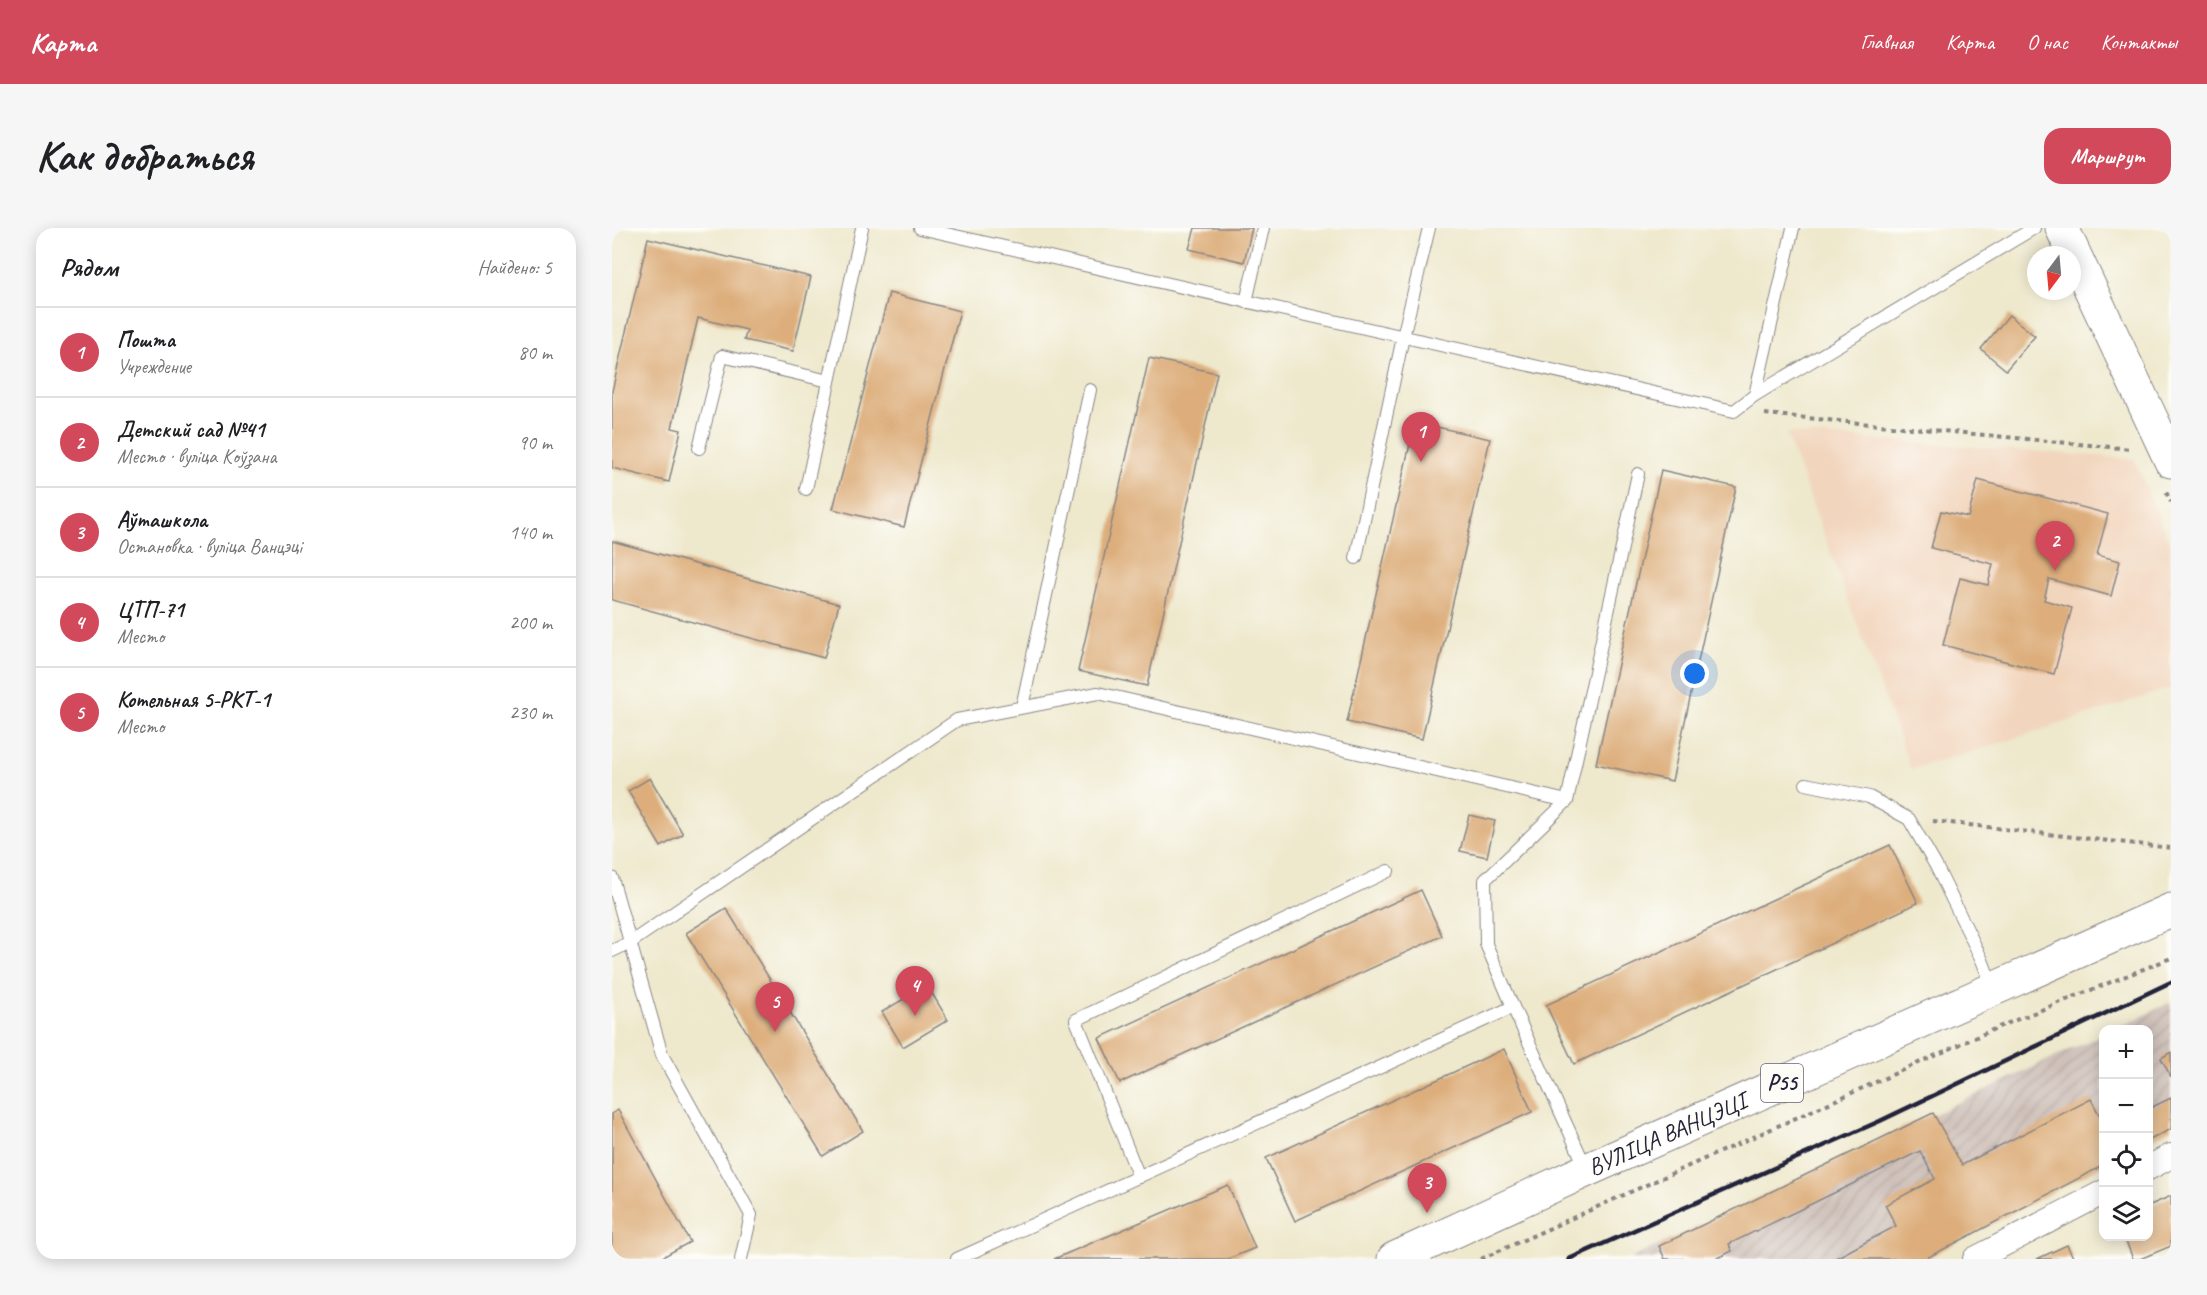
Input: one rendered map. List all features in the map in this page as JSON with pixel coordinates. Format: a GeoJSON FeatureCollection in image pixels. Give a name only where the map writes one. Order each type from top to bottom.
{"type":"FeatureCollection","features":[{"type":"Feature","properties":{"kind":"main road"},"geometry":{"type":"LineString","coordinates":[[2062,228],[2169,456]]}},
{"type":"Feature","properties":{"kind":"main road","name":"ВУЛІЦА ВАНЦЭЦІ"},"geometry":{"type":"LineString","coordinates":[[1394,1259],[1587,1170],[2171,910]]}},
{"type":"Feature","properties":{"kind":"street"},"geometry":{"type":"LineString","coordinates":[[2153,1165],[2171,1156]]}},
{"type":"Feature","properties":{"kind":"street"},"geometry":{"type":"LineString","coordinates":[[1975,1259],[2099,1193]]}},
{"type":"Feature","properties":{"kind":"lane"},"geometry":{"type":"LineString","coordinates":[[806,489],[862,228]]}},
{"type":"Feature","properties":{"kind":"lane"},"geometry":{"type":"LineString","coordinates":[[920,228],[1734,411],[1755,395],[2034,228]]}},
{"type":"Feature","properties":{"kind":"lane"},"geometry":{"type":"LineString","coordinates":[[1246,302],[1263,228]]}},
{"type":"Feature","properties":{"kind":"lane"},"geometry":{"type":"LineString","coordinates":[[1356,558],[1403,337],[1429,228]]}},
{"type":"Feature","properties":{"kind":"lane"},"geometry":{"type":"LineString","coordinates":[[1755,395],[1793,228]]}},
{"type":"Feature","properties":{"kind":"lane"},"geometry":{"type":"LineString","coordinates":[[699,448],[722,356],[829,381]]}},
{"type":"Feature","properties":{"kind":"lane"},"geometry":{"type":"LineString","coordinates":[[1022,707],[1090,390]]}},
{"type":"Feature","properties":{"kind":"lane"},"geometry":{"type":"LineString","coordinates":[[1587,1170],[1486,944],[1485,880],[1567,801],[1638,474]]}},
{"type":"Feature","properties":{"kind":"lane"},"geometry":{"type":"LineString","coordinates":[[612,951],[631,942],[957,720],[1098,693],[1567,801]]}},
{"type":"Feature","properties":{"kind":"lane"},"geometry":{"type":"LineString","coordinates":[[1806,784],[1869,797],[1909,819],[1936,866],[1994,989]]}},
{"type":"Feature","properties":{"kind":"lane"},"geometry":{"type":"LineString","coordinates":[[1139,1177],[1076,1020],[1388,871]]}},
{"type":"Feature","properties":{"kind":"lane"},"geometry":{"type":"LineString","coordinates":[[612,878],[662,1055],[751,1215],[741,1259]]}},
{"type":"Feature","properties":{"kind":"lane"},"geometry":{"type":"LineString","coordinates":[[957,1259],[1513,1007]]}},
{"type":"Feature","properties":{"kind":"path"},"geometry":{"type":"LineString","coordinates":[[1734,411],[2169,456]]}},
{"type":"Feature","properties":{"kind":"path"},"geometry":{"type":"LineString","coordinates":[[1909,819],[2171,848]]}},
{"type":"Feature","properties":{"kind":"path"},"geometry":{"type":"LineString","coordinates":[[1481,1259],[2001,1026],[2171,958]]}},
{"type":"Feature","properties":{"kind":"shaded area"},"geometry":{"type":"Polygon","coordinates":[[[1786,433],[2134,459],[2171,546],[2171,688],[1972,752],[1911,769],[1786,433]]]}},
{"type":"Feature","properties":{"kind":"shaded area"},"geometry":{"type":"Polygon","coordinates":[[[2171,1002],[2171,1128],[2153,1138],[2153,1025],[2124,1025],[2171,1002]]]}},
{"type":"Feature","properties":{"kind":"shaded area"},"geometry":{"type":"Polygon","coordinates":[[[2099,1036],[2099,1166],[1924,1259],[1630,1259],[2099,1036]]]}},
{"type":"Feature","properties":{"kind":"building"},"geometry":{"type":"Polygon","coordinates":[[[1195,228],[1252,228],[1244,262],[1189,249],[1195,228]]]}},
{"type":"Feature","properties":{"kind":"building"},"geometry":{"type":"Polygon","coordinates":[[[648,238],[811,277],[793,351],[744,340],[747,330],[698,318],[672,428],[681,430],[669,482],[612,468],[612,391],[648,238]]]}},
{"type":"Feature","properties":{"kind":"building"},"geometry":{"type":"Polygon","coordinates":[[[889,293],[960,311],[904,527],[833,509],[889,293]]]}},
{"type":"Feature","properties":{"kind":"building"},"geometry":{"type":"Polygon","coordinates":[[[2009,315],[2035,336],[2006,370],[1981,349],[2009,315]]]}},
{"type":"Feature","properties":{"kind":"building"},"geometry":{"type":"Polygon","coordinates":[[[1149,358],[1217,373],[1147,686],[1078,671],[1149,358]]]}},
{"type":"Feature","properties":{"kind":"building"},"geometry":{"type":"Polygon","coordinates":[[[1415,422],[1490,439],[1422,739],[1347,722],[1415,422]]]}},
{"type":"Feature","properties":{"kind":"building"},"geometry":{"type":"Polygon","coordinates":[[[1661,470],[1736,487],[1672,781],[1596,764],[1661,470]]]}},
{"type":"Feature","properties":{"kind":"building"},"geometry":{"type":"Polygon","coordinates":[[[1978,480],[2108,514],[2097,555],[2120,561],[2111,596],[2049,579],[2044,600],[2072,608],[2054,674],[1943,645],[1960,578],[1988,585],[1993,564],[1931,548],[1941,511],[1968,517],[1978,480]]]}},
{"type":"Feature","properties":{"kind":"building"},"geometry":{"type":"Polygon","coordinates":[[[612,541],[839,604],[824,658],[612,600],[612,541]]]}},
{"type":"Feature","properties":{"kind":"building"},"geometry":{"type":"Polygon","coordinates":[[[650,778],[683,834],[661,847],[628,791],[650,778]]]}},
{"type":"Feature","properties":{"kind":"building"},"geometry":{"type":"Polygon","coordinates":[[[1469,815],[1495,821],[1487,857],[1460,851],[1469,815]]]}},
{"type":"Feature","properties":{"kind":"building"},"geometry":{"type":"Polygon","coordinates":[[[1890,845],[1918,903],[1574,1064],[1546,1005],[1890,845]]]}},
{"type":"Feature","properties":{"kind":"building"},"geometry":{"type":"Polygon","coordinates":[[[1421,890],[1442,936],[1120,1083],[1099,1038],[1421,890]]]}},
{"type":"Feature","properties":{"kind":"building"},"geometry":{"type":"Polygon","coordinates":[[[726,908],[863,1131],[823,1156],[686,933],[726,908]]]}},
{"type":"Feature","properties":{"kind":"building"},"geometry":{"type":"Polygon","coordinates":[[[927,985],[948,1020],[903,1047],[882,1012],[927,985]]]}},
{"type":"Feature","properties":{"kind":"building"},"geometry":{"type":"Polygon","coordinates":[[[1504,1049],[1532,1112],[1295,1221],[1266,1158],[1504,1049]]]}},
{"type":"Feature","properties":{"kind":"building"},"geometry":{"type":"Polygon","coordinates":[[[2171,1052],[2171,1077],[2161,1058],[2171,1052]]]}},
{"type":"Feature","properties":{"kind":"building"},"geometry":{"type":"Polygon","coordinates":[[[2171,1098],[2171,1129],[2153,1138],[2153,1133],[2153,1107],[2171,1098]]]}},
{"type":"Feature","properties":{"kind":"building"},"geometry":{"type":"Polygon","coordinates":[[[2091,1099],[2099,1114],[2099,1168],[1925,1259],[1834,1259],[1896,1226],[1885,1205],[1935,1179],[1920,1151],[1729,1244],[1732,1251],[1716,1259],[1665,1259],[1659,1246],[1933,1113],[1962,1165],[2091,1099]]]}},
{"type":"Feature","properties":{"kind":"building"},"geometry":{"type":"Polygon","coordinates":[[[618,1110],[690,1242],[659,1259],[613,1259],[612,1257],[612,1114],[618,1110]]]}},
{"type":"Feature","properties":{"kind":"building"},"geometry":{"type":"Polygon","coordinates":[[[1228,1185],[1255,1248],[1228,1259],[1054,1259],[1228,1185]]]}},
{"type":"Feature","properties":{"kind":"building"},"geometry":{"type":"Polygon","coordinates":[[[2171,1196],[2171,1246],[2140,1259],[2133,1259],[2126,1241],[2153,1241],[2153,1204],[2171,1196]]]}},
{"type":"Feature","properties":{"kind":"building"},"geometry":{"type":"Polygon","coordinates":[[[2067,1245],[2074,1259],[2037,1259],[2067,1245]]]}},
{"type":"Feature","properties":{"kind":"railway"},"geometry":{"type":"LineString","coordinates":[[1569,1259],[1880,1121],[2171,982]]}},
{"type":"Feature","properties":{"kind":"place","name":"Пошта"},"geometry":{"type":"Point","coordinates":[1421,462]}},
{"type":"Feature","properties":{"kind":"place","name":"Детский сад №41"},"geometry":{"type":"Point","coordinates":[2055,571]}},
{"type":"Feature","properties":{"kind":"place","name":"ЦТП-71"},"geometry":{"type":"Point","coordinates":[915,1016]}},
{"type":"Feature","properties":{"kind":"place","name":"Котельная 5-РКТ-1"},"geometry":{"type":"Point","coordinates":[775,1032]}},
{"type":"Feature","properties":{"kind":"place","name":"Аўташкола"},"geometry":{"type":"Point","coordinates":[1427,1213]}}]}
